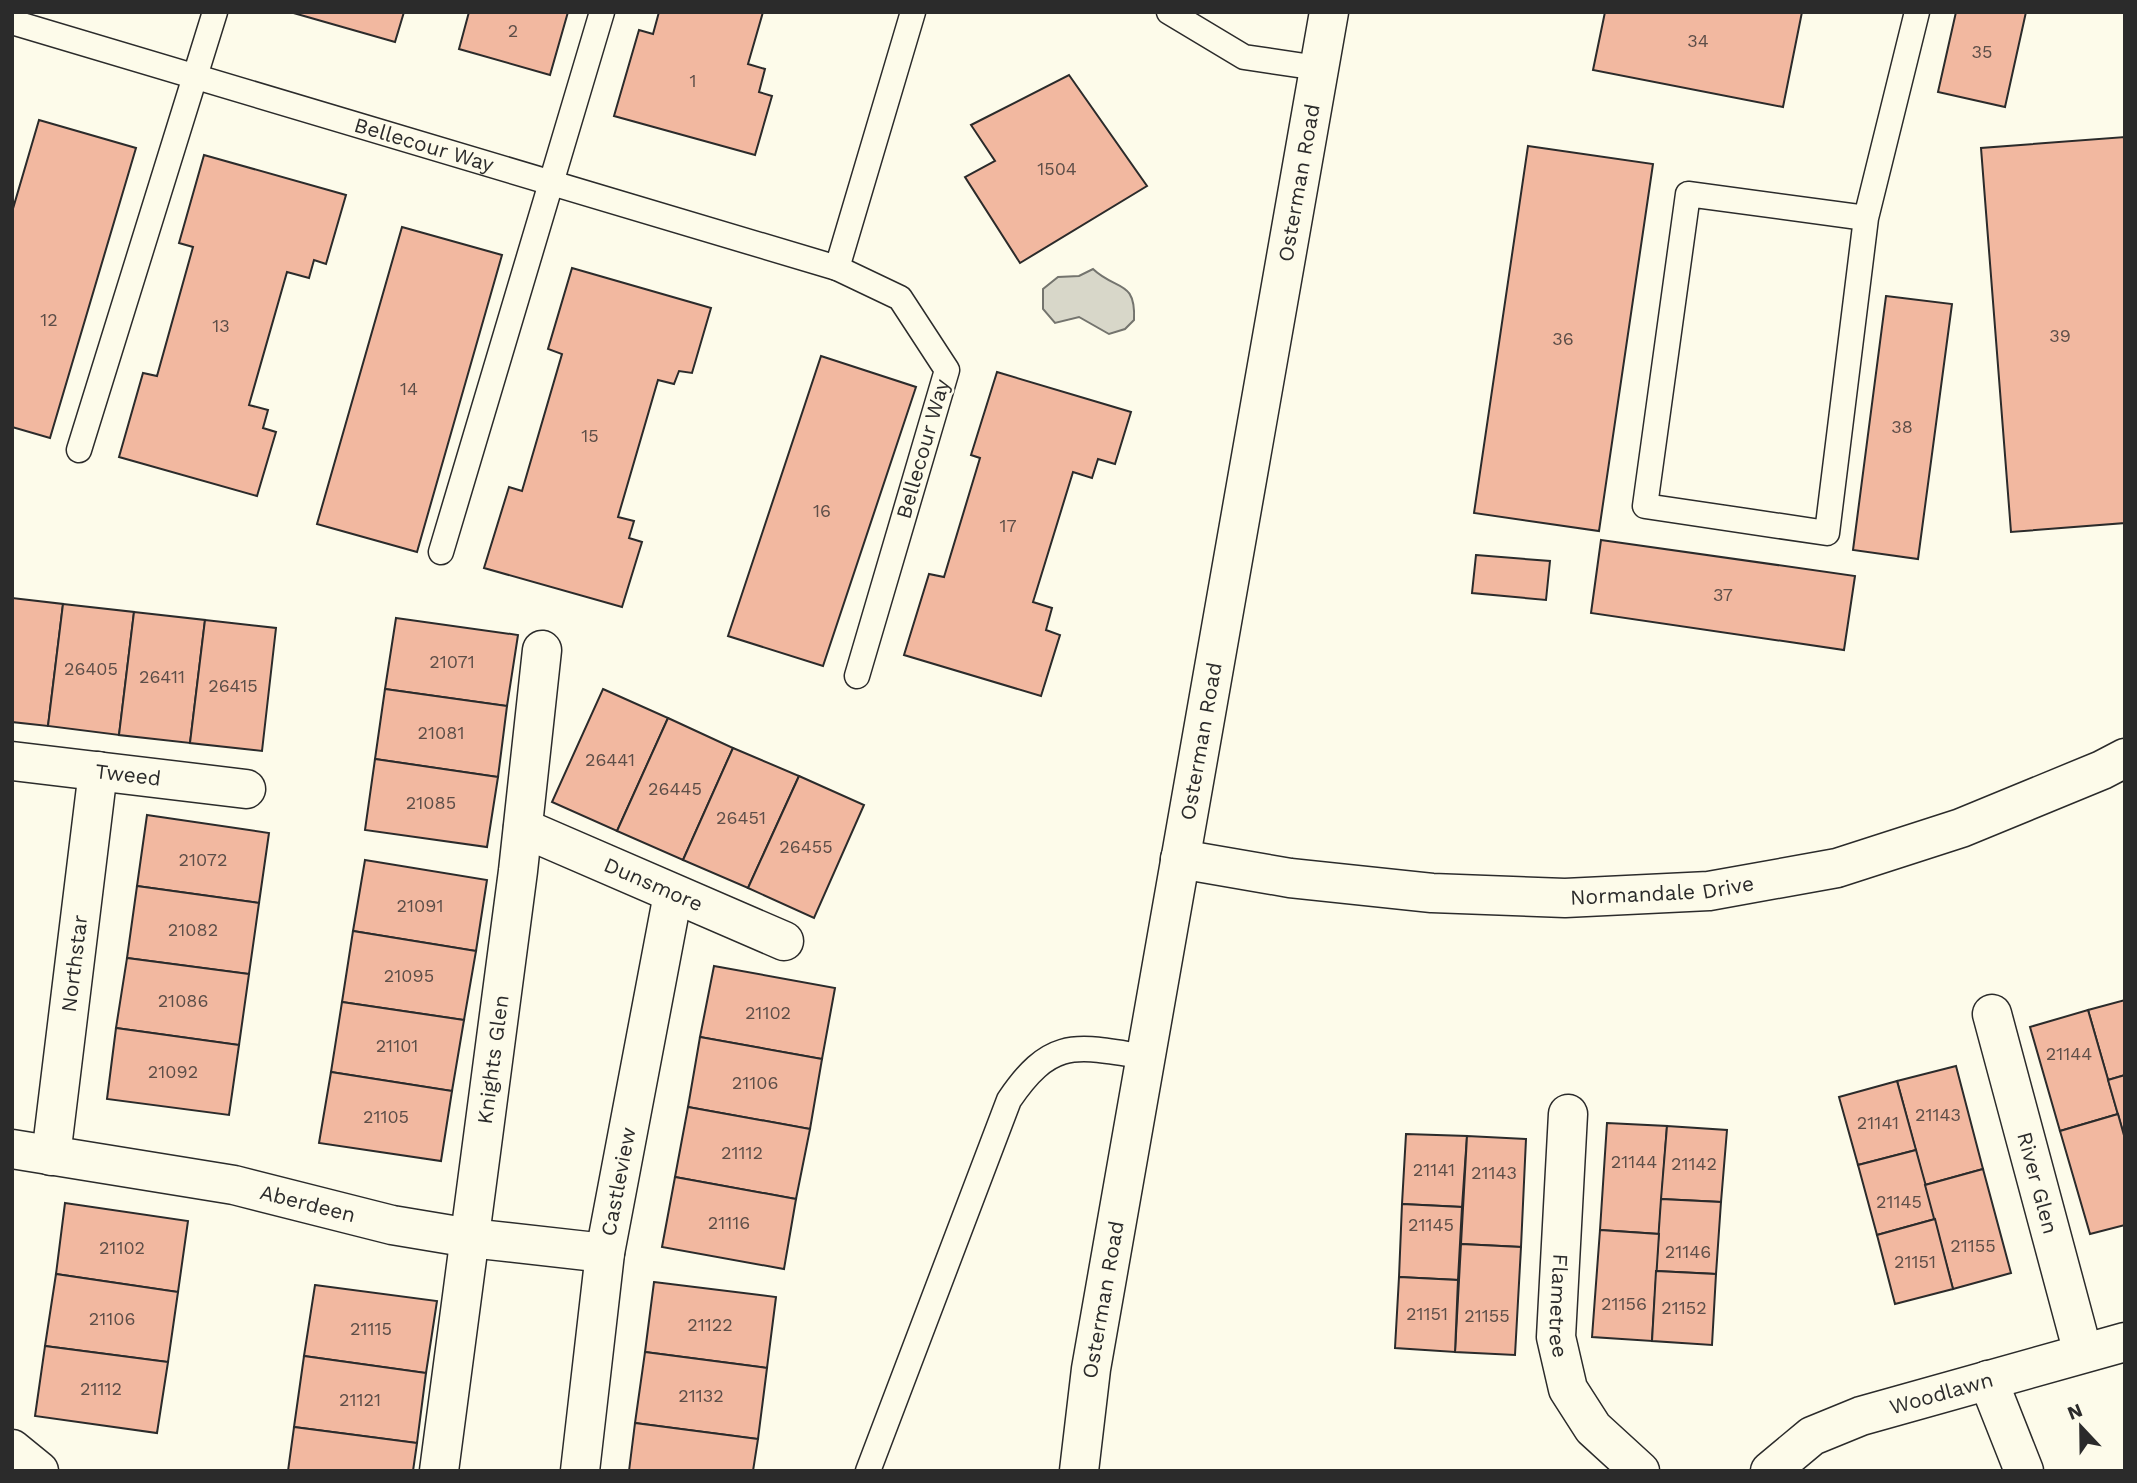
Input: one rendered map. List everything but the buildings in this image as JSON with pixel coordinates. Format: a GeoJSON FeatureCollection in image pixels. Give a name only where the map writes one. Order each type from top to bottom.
{"type":"FeatureCollection","features":[{"type":"Feature","properties":{"kind":"street","name":"Osterman Road"},"geometry":{"type":"LineString","coordinates":[[1079,1471],[1091,1369],[1329,12]]}},
{"type":"Feature","properties":{"kind":"street","name":"Knights Glen"},"geometry":{"type":"LineString","coordinates":[[439,1471],[523,828],[542,650]]}},
{"type":"Feature","properties":{"kind":"street","name":"Normandale Drive"},"geometry":{"type":"LineString","coordinates":[[1180,859],[1290,878],[1432,893],[1565,898],[1709,891],[1837,867],[1949,832],[2102,770],[2125,758]]}},
{"type":"Feature","properties":{"kind":"street","name":"Tweed"},"geometry":{"type":"LineString","coordinates":[[12,761],[246,789]]}},
{"type":"Feature","properties":{"kind":"street","name":"Northstar"},"geometry":{"type":"LineString","coordinates":[[23,1156],[98,771]]}},
{"type":"Feature","properties":{"kind":"street","name":"Dunsmore"},"geometry":{"type":"LineString","coordinates":[[523,828],[784,941]]}},
{"type":"Feature","properties":{"kind":"street","name":"Castleview"},"geometry":{"type":"LineString","coordinates":[[580,1471],[605,1253],[673,894]]}},
{"type":"Feature","properties":{"kind":"street","name":"River Glen"},"geometry":{"type":"LineString","coordinates":[[1992,1014],[2083,1353]]}},
{"type":"Feature","properties":{"kind":"street","name":"Flametree"},"geometry":{"type":"LineString","coordinates":[[1568,1114],[1556,1337],[1568,1389],[1593,1428],[1640,1471]]}},
{"type":"Feature","properties":{"kind":"street","name":"Aberdeen"},"geometry":{"type":"LineString","coordinates":[[23,1156],[234,1185],[392,1225],[470,1238],[605,1253]]}},
{"type":"Feature","properties":{"kind":"street","name":"Woodlawn"},"geometry":{"type":"LineString","coordinates":[[1770,1471],[1812,1436],[1861,1416],[2125,1342]]}},
{"type":"Feature","properties":{"kind":"street"},"geometry":{"type":"LineString","coordinates":[[1988,1380],[2024,1471]]}},
{"type":"Feature","properties":{"kind":"street"},"geometry":{"type":"LineString","coordinates":[[12,1449],[40,1471]]}},
{"type":"Feature","properties":{"kind":"lane"},"geometry":{"type":"LineString","coordinates":[[79,450],[215,12]]}},
{"type":"Feature","properties":{"kind":"lane"},"geometry":{"type":"LineString","coordinates":[[441,552],[602,12]]}},
{"type":"Feature","properties":{"kind":"lane"},"geometry":{"type":"LineString","coordinates":[[837,268],[913,12]]}},
{"type":"Feature","properties":{"kind":"lane"},"geometry":{"type":"LineString","coordinates":[[1169,12],[1244,57],[1318,68]]}},
{"type":"Feature","properties":{"kind":"lane"},"geometry":{"type":"LineString","coordinates":[[1866,218],[1688,194],[1645,506],[1827,533],[1866,218],[1917,12]]}},
{"type":"Feature","properties":{"kind":"lane","name":"Bellecour Way"},"geometry":{"type":"LineString","coordinates":[[12,22],[837,268],[900,298],[947,370],[856,676]]}},
{"type":"Feature","properties":{"kind":"lane"},"geometry":{"type":"LineString","coordinates":[[868,1471],[1009,1100],[1026,1075],[1042,1062],[1060,1053],[1081,1048],[1147,1057]]}},
{"type":"Feature","properties":{"kind":"shaded area"},"geometry":{"type":"Polygon","coordinates":[[[1093,269],[1123,287],[1132,298],[1134,320],[1125,329],[1109,334],[1079,317],[1055,323],[1043,309],[1043,289],[1058,277],[1079,276],[1093,269]]]}}]}
